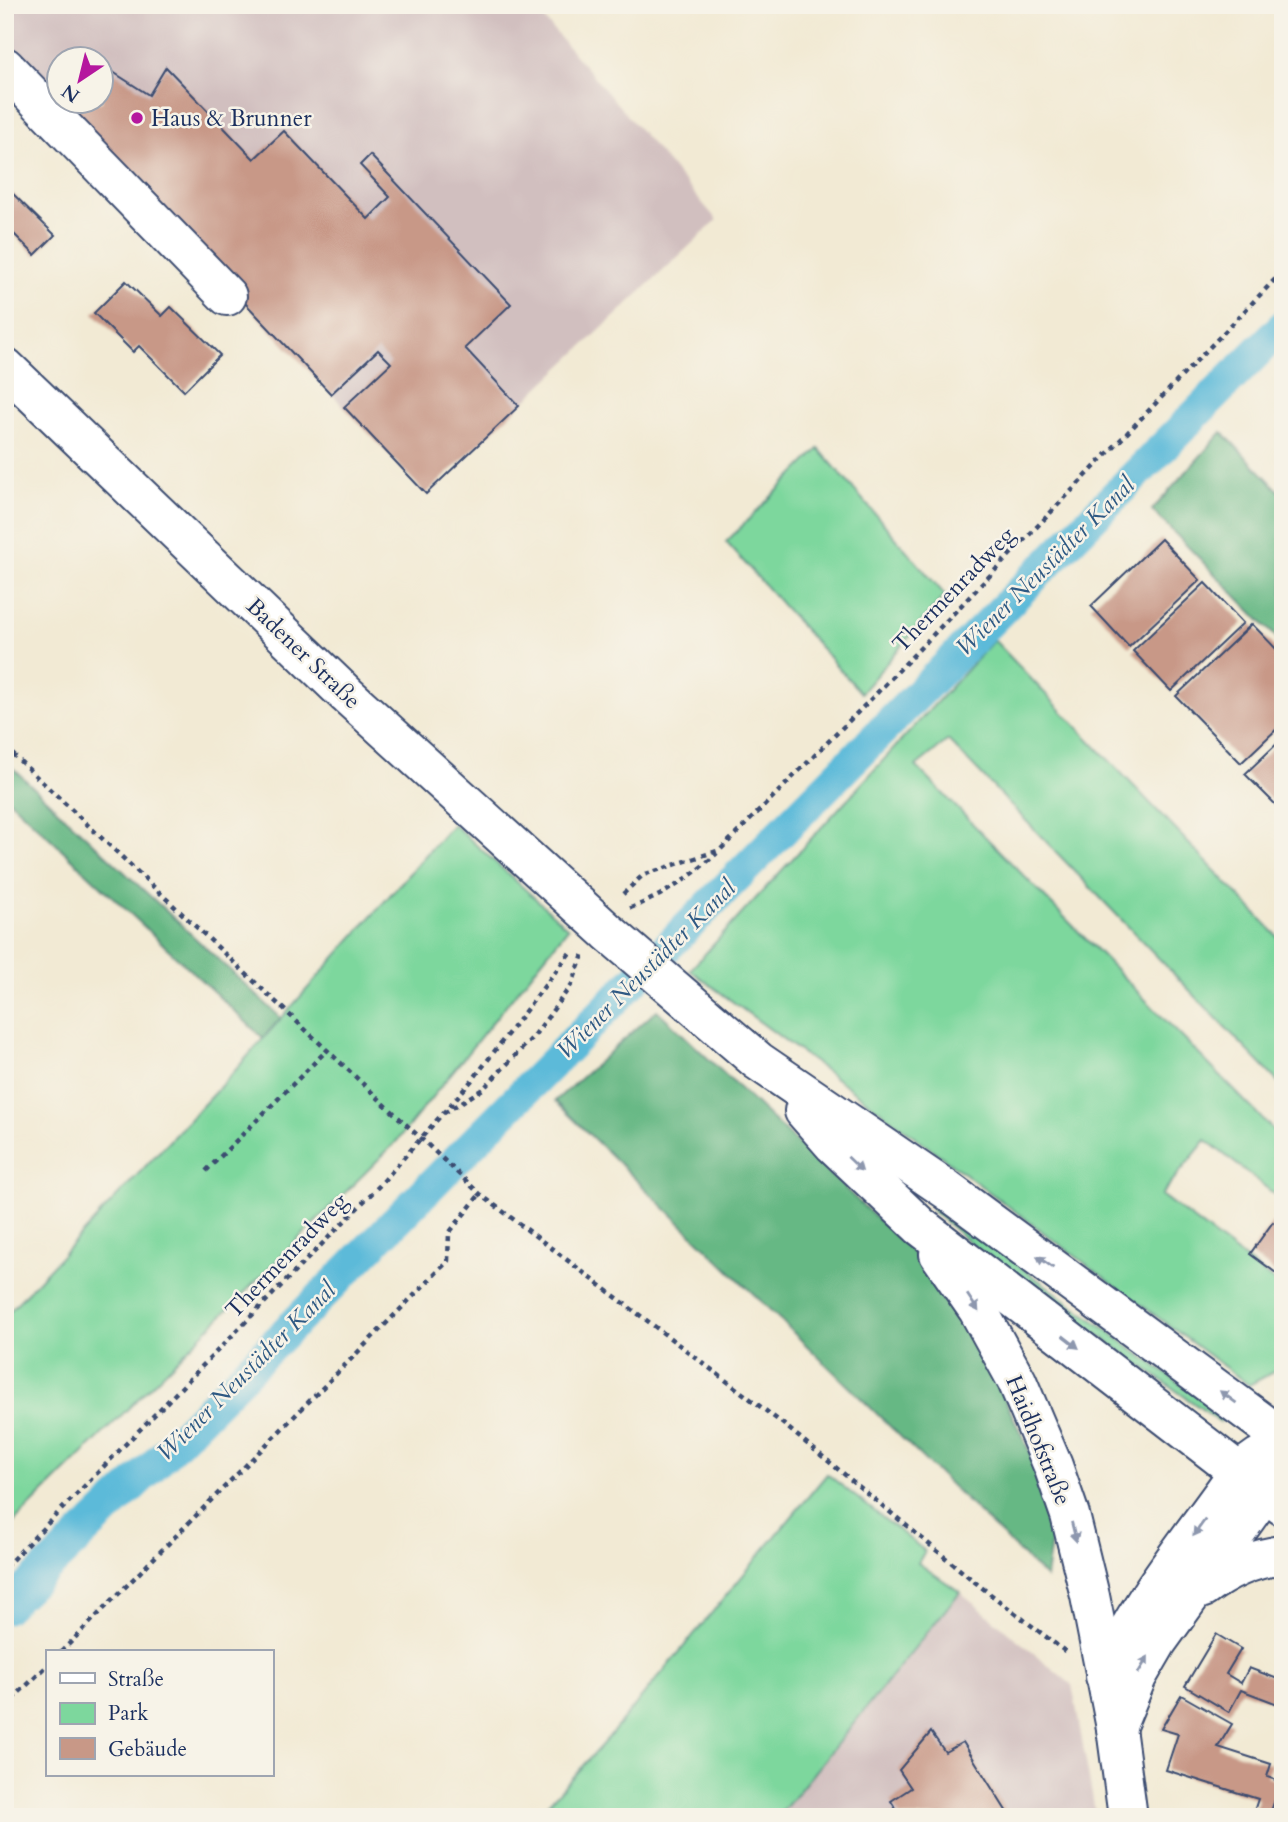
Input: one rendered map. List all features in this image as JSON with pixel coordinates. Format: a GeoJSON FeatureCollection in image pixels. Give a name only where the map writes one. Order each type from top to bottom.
{"type":"FeatureCollection","features":[{"type":"Feature","properties":{"kind":"main road"},"geometry":{"type":"LineString","coordinates":[[5,66],[227,296]]}},
{"type":"Feature","properties":{"kind":"main road","name":"Badener Straße"},"geometry":{"type":"LineString","coordinates":[[5,367],[347,695],[606,930],[758,1060]]}},
{"type":"Feature","properties":{"kind":"main road"},"geometry":{"type":"LineString","coordinates":[[758,1060],[834,1144],[920,1226],[1262,1490]]}},
{"type":"Feature","properties":{"kind":"main road"},"geometry":{"type":"LineString","coordinates":[[758,1060],[947,1190],[1283,1439]]}},
{"type":"Feature","properties":{"kind":"main road","name":"Haidhofstraße"},"geometry":{"type":"LineString","coordinates":[[920,1226],[978,1310],[1017,1381],[1054,1466],[1070,1515],[1090,1596],[1116,1728],[1128,1817]]}},
{"type":"Feature","properties":{"kind":"main road","name":"Haidhofstraße"},"geometry":{"type":"LineString","coordinates":[[1116,1728],[1136,1677],[1262,1490],[1283,1439]]}},
{"type":"Feature","properties":{"kind":"main road","name":"Haidhofstraße"},"geometry":{"type":"LineString","coordinates":[[1105,1676],[1136,1615],[1262,1490]]}},
{"type":"Feature","properties":{"kind":"main road","name":"Haidhofstraße"},"geometry":{"type":"LineString","coordinates":[[1188,1600],[1217,1578],[1244,1564],[1283,1555]]}},
{"type":"Feature","properties":{"kind":"path","name":"Thermenradweg"},"geometry":{"type":"LineString","coordinates":[[623,894],[643,875],[720,850],[875,695],[1283,271]]}},
{"type":"Feature","properties":{"kind":"path"},"geometry":{"type":"LineString","coordinates":[[5,747],[480,1194],[782,1423],[991,1595],[1074,1659],[1105,1676]]}},
{"type":"Feature","properties":{"kind":"path"},"geometry":{"type":"LineString","coordinates":[[440,1115],[483,1089],[534,1036],[572,984],[584,950],[606,930],[621,911],[651,900],[675,887],[720,850]]}},
{"type":"Feature","properties":{"kind":"path","name":"Thermenradweg"},"geometry":{"type":"LineString","coordinates":[[5,1567],[379,1186],[474,1078],[572,950]]}},
{"type":"Feature","properties":{"kind":"path"},"geometry":{"type":"LineString","coordinates":[[205,1171],[327,1050]]}},
{"type":"Feature","properties":{"kind":"path"},"geometry":{"type":"LineString","coordinates":[[63,1650],[448,1261],[449,1233],[480,1194]]}},
{"type":"Feature","properties":{"kind":"path"},"geometry":{"type":"LineString","coordinates":[[5,1706],[46,1667]]}},
{"type":"Feature","properties":{"kind":"shaded area","name":"Haus & Brunner"},"geometry":{"type":"Polygon","coordinates":[[[5,5],[532,5],[717,220],[426,494],[70,116],[116,116],[116,46],[46,46],[46,91],[5,47],[5,5]]]}},
{"type":"Feature","properties":{"kind":"shaded area"},"geometry":{"type":"Polygon","coordinates":[[[960,1592],[1072,1685],[1096,1817],[778,1817],[960,1592]]]}},
{"type":"Feature","properties":{"kind":"green space"},"geometry":{"type":"Polygon","coordinates":[[[1222,432],[1283,495],[1283,644],[1152,510],[1222,432]]]}},
{"type":"Feature","properties":{"kind":"green space"},"geometry":{"type":"Polygon","coordinates":[[[819,449],[945,595],[861,693],[726,542],[819,449]]]}},
{"type":"Feature","properties":{"kind":"green space"},"geometry":{"type":"Polygon","coordinates":[[[994,640],[1283,942],[1283,1087],[948,740],[916,766],[1283,1140],[1283,1201],[1206,1140],[1161,1195],[1283,1288],[1283,1367],[1249,1385],[690,970],[994,640]]]}},
{"type":"Feature","properties":{"kind":"green space"},"geometry":{"type":"Polygon","coordinates":[[[5,761],[281,1018],[263,1038],[5,796],[5,761]]]}},
{"type":"Feature","properties":{"kind":"green space"},"geometry":{"type":"Polygon","coordinates":[[[453,824],[568,928],[396,1142],[5,1531],[5,1316],[232,1074],[453,824]]]}},
{"type":"Feature","properties":{"kind":"green space"},"geometry":{"type":"Polygon","coordinates":[[[657,1010],[910,1250],[969,1323],[1056,1508],[1046,1578],[555,1101],[657,1010]]]}},
{"type":"Feature","properties":{"kind":"green space"},"geometry":{"type":"Polygon","coordinates":[[[935,1204],[1224,1416],[1220,1422],[970,1243],[932,1210],[935,1204]]]}},
{"type":"Feature","properties":{"kind":"green space"},"geometry":{"type":"Polygon","coordinates":[[[827,1474],[925,1551],[918,1563],[960,1592],[778,1817],[536,1817],[608,1738],[827,1474]]]}},
{"type":"Feature","properties":{"kind":"building"},"geometry":{"type":"Polygon","coordinates":[[[166,67],[254,159],[284,131],[368,219],[390,197],[360,165],[370,155],[511,304],[465,348],[519,406],[426,494],[344,407],[391,363],[378,350],[331,394],[143,195],[73,116],[116,116],[116,74],[149,95],[166,67]]]}},
{"type":"Feature","properties":{"kind":"building"},"geometry":{"type":"Polygon","coordinates":[[[5,186],[55,235],[35,255],[5,225],[5,186]]]}},
{"type":"Feature","properties":{"kind":"building"},"geometry":{"type":"Polygon","coordinates":[[[126,281],[162,316],[171,307],[220,355],[184,391],[139,346],[133,352],[94,313],[126,281]]]}},
{"type":"Feature","properties":{"kind":"building"},"geometry":{"type":"Polygon","coordinates":[[[1161,539],[1200,580],[1129,647],[1091,606],[1161,539]]]}},
{"type":"Feature","properties":{"kind":"building"},"geometry":{"type":"Polygon","coordinates":[[[1205,583],[1243,623],[1171,691],[1133,651],[1205,583]]]}},
{"type":"Feature","properties":{"kind":"building"},"geometry":{"type":"Polygon","coordinates":[[[1252,624],[1283,656],[1283,723],[1241,763],[1176,696],[1252,624]]]}},
{"type":"Feature","properties":{"kind":"building"},"geometry":{"type":"Polygon","coordinates":[[[1283,738],[1283,812],[1245,774],[1283,738]]]}},
{"type":"Feature","properties":{"kind":"building"},"geometry":{"type":"Polygon","coordinates":[[[1273,1222],[1283,1229],[1283,1278],[1250,1254],[1273,1222]]]}},
{"type":"Feature","properties":{"kind":"building"},"geometry":{"type":"Polygon","coordinates":[[[1216,1634],[1241,1649],[1226,1674],[1241,1683],[1249,1668],[1283,1681],[1283,1706],[1241,1690],[1229,1712],[1185,1686],[1216,1634]]]}},
{"type":"Feature","properties":{"kind":"building"},"geometry":{"type":"Polygon","coordinates":[[[1181,1695],[1232,1724],[1218,1747],[1271,1764],[1267,1777],[1281,1782],[1269,1817],[1252,1817],[1258,1799],[1166,1770],[1178,1734],[1161,1729],[1181,1695]]]}},
{"type":"Feature","properties":{"kind":"building"},"geometry":{"type":"Polygon","coordinates":[[[931,1732],[945,1752],[963,1742],[1010,1817],[901,1817],[891,1801],[911,1788],[899,1770],[931,1732]]]}},
{"type":"Feature","properties":{"kind":"waterway","name":"Wiener Neustädter Kanal"},"geometry":{"type":"LineString","coordinates":[[5,1608],[144,1475],[1283,326]]}},
{"type":"Feature","properties":{"kind":"place","name":"Haus & Brunner"},"geometry":{"type":"Point","coordinates":[137,118]}}]}
